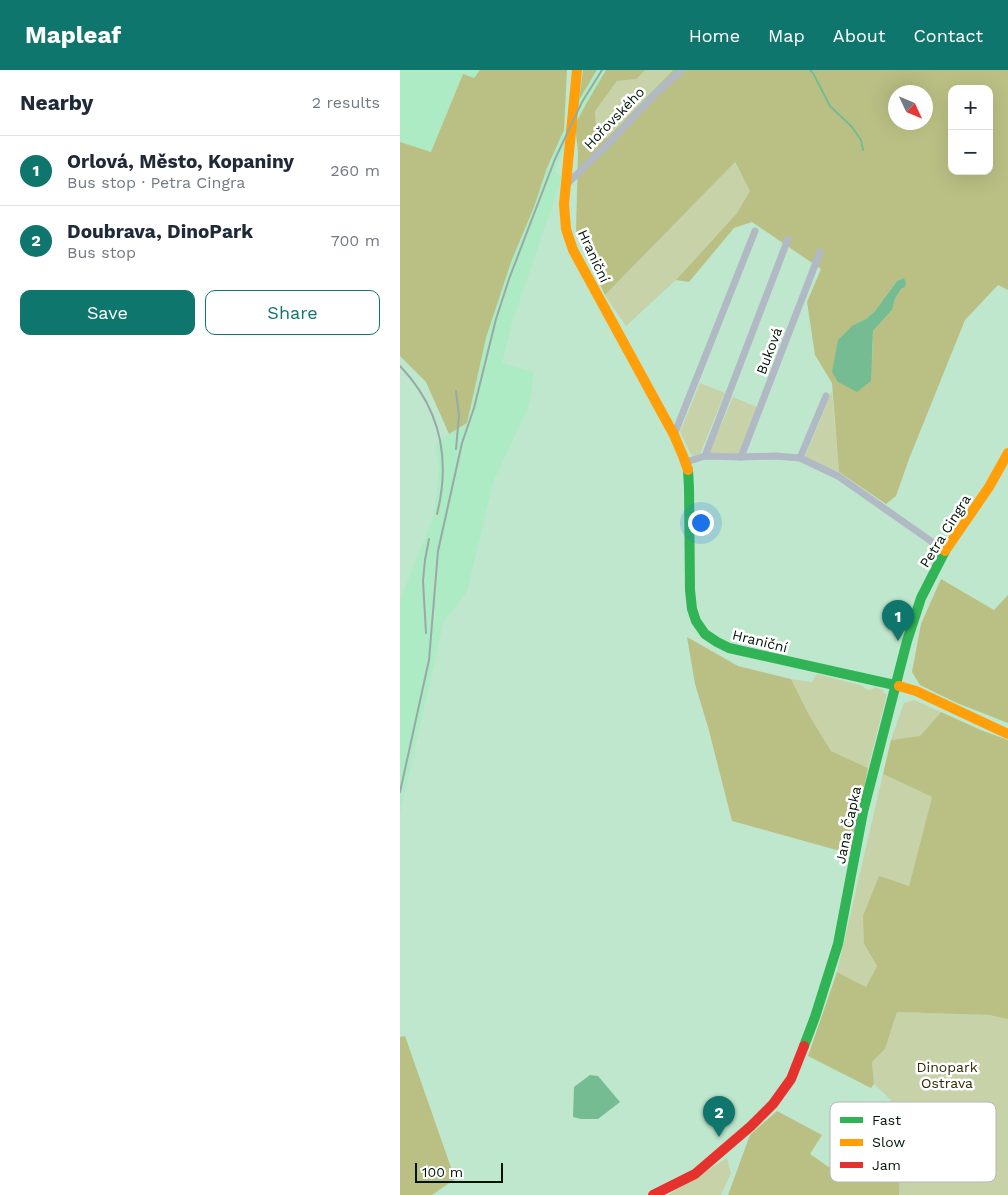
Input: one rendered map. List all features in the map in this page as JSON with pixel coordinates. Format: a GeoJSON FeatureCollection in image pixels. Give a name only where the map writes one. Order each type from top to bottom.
{"type":"FeatureCollection","features":[{"type":"Feature","properties":{"kind":"main road","name":"Hraniční"},"geometry":{"type":"LineString","coordinates":[[577,70],[564,204],[568,236],[573,250],[674,435],[686,462],[690,494],[690,601],[695,620],[704,633],[715,642],[729,648],[916,691],[1008,734]]}},
{"type":"Feature","properties":{"kind":"main road","name":"Petra Cingra"},"geometry":{"type":"LineString","coordinates":[[896,685],[907,641],[921,598],[945,551],[989,487],[1008,453]]}},
{"type":"Feature","properties":{"kind":"main road","name":"Jana Čapka"},"geometry":{"type":"LineString","coordinates":[[655,1195],[695,1174],[752,1126],[773,1104],[791,1079],[800,1058],[838,944],[863,812],[896,685]]}},
{"type":"Feature","properties":{"kind":"street","name":"Hořovského"},"geometry":{"type":"LineString","coordinates":[[566,185],[657,92],[682,70]]}},
{"type":"Feature","properties":{"kind":"street"},"geometry":{"type":"LineString","coordinates":[[674,435],[755,231]]}},
{"type":"Feature","properties":{"kind":"street"},"geometry":{"type":"LineString","coordinates":[[705,456],[788,239]]}},
{"type":"Feature","properties":{"kind":"street","name":"Buková"},"geometry":{"type":"LineString","coordinates":[[741,458],[820,252]]}},
{"type":"Feature","properties":{"kind":"street"},"geometry":{"type":"LineString","coordinates":[[800,458],[826,396]]}},
{"type":"Feature","properties":{"kind":"street"},"geometry":{"type":"LineString","coordinates":[[686,462],[705,456],[800,458],[838,476],[945,551]]}},
{"type":"Feature","properties":{"kind":"shaded area"},"geometry":{"type":"Polygon","coordinates":[[[400,70],[480,70],[474,78],[463,74],[431,152],[400,142],[400,70]]]}},
{"type":"Feature","properties":{"kind":"shaded area"},"geometry":{"type":"Polygon","coordinates":[[[480,70],[567,70],[564,130],[547,168],[534,207],[511,262],[486,338],[467,423],[449,434],[426,382],[400,356],[400,142],[431,152],[463,74],[474,78],[480,70]]]}},
{"type":"Feature","properties":{"kind":"shaded area"},"geometry":{"type":"Polygon","coordinates":[[[583,70],[597,70],[579,100],[583,70]]]}},
{"type":"Feature","properties":{"kind":"shaded area"},"geometry":{"type":"Polygon","coordinates":[[[597,70],[606,70],[586,104],[559,160],[555,172],[562,177],[511,326],[502,363],[533,372],[532,391],[528,408],[493,482],[467,592],[444,621],[400,813],[400,600],[434,516],[439,469],[436,444],[467,422],[486,338],[511,262],[534,207],[547,168],[579,100],[597,70]]]}},
{"type":"Feature","properties":{"kind":"shaded area"},"geometry":{"type":"Polygon","coordinates":[[[606,70],[645,70],[637,79],[617,81],[595,111],[596,125],[607,138],[673,70],[1008,70],[1008,290],[998,285],[965,320],[896,496],[886,504],[839,472],[832,383],[815,355],[807,302],[821,269],[752,222],[734,228],[689,282],[676,280],[737,213],[750,191],[735,162],[605,295],[576,232],[578,152],[575,125],[606,70]],[[904,278],[897,281],[875,311],[866,319],[853,325],[872,360],[873,331],[892,310],[895,299],[903,288],[904,278]]]}},
{"type":"Feature","properties":{"kind":"shaded area"},"geometry":{"type":"Polygon","coordinates":[[[904,278],[905,287],[901,289],[895,299],[892,310],[873,331],[871,381],[857,392],[838,382],[832,372],[838,340],[853,325],[866,319],[875,311],[897,281],[904,278]]]}},
{"type":"Feature","properties":{"kind":"shaded area"},"geometry":{"type":"Polygon","coordinates":[[[941,579],[994,610],[1008,595],[1008,723],[957,703],[920,685],[912,672],[921,624],[941,579]]]}},
{"type":"Feature","properties":{"kind":"shaded area"},"geometry":{"type":"Polygon","coordinates":[[[687,637],[738,666],[791,679],[809,715],[831,751],[868,768],[851,854],[732,821],[695,684],[687,637]]]}},
{"type":"Feature","properties":{"kind":"shaded area"},"geometry":{"type":"Polygon","coordinates":[[[941,712],[1008,740],[1008,1019],[989,1015],[897,1012],[885,1049],[872,1062],[874,1084],[871,1088],[808,1056],[837,972],[866,987],[877,966],[864,944],[863,916],[879,876],[909,886],[932,797],[883,774],[891,740],[920,736],[941,712]]]}},
{"type":"Feature","properties":{"kind":"shaded area"},"geometry":{"type":"Polygon","coordinates":[[[405,1036],[455,1179],[432,1195],[400,1195],[400,1037],[405,1036]]]}},
{"type":"Feature","properties":{"kind":"shaded area"},"geometry":{"type":"Polygon","coordinates":[[[590,1075],[598,1076],[620,1102],[598,1119],[573,1117],[574,1087],[590,1075]]]}},
{"type":"Feature","properties":{"kind":"shaded area"},"geometry":{"type":"Polygon","coordinates":[[[777,1111],[822,1135],[810,1154],[830,1167],[830,1182],[899,1182],[899,1195],[728,1195],[750,1135],[777,1111]]]}},
{"type":"Feature","properties":{"kind":"green space"},"geometry":{"type":"Polygon","coordinates":[[[645,70],[673,70],[607,138],[596,125],[595,111],[617,81],[637,79],[645,70]]]}},
{"type":"Feature","properties":{"kind":"green space"},"geometry":{"type":"Polygon","coordinates":[[[734,162],[751,191],[737,213],[676,280],[626,326],[605,295],[734,162]]]}},
{"type":"Feature","properties":{"kind":"green space"},"geometry":{"type":"Polygon","coordinates":[[[700,383],[725,393],[700,454],[692,456],[680,432],[700,383]]]}},
{"type":"Feature","properties":{"kind":"green space"},"geometry":{"type":"Polygon","coordinates":[[[832,391],[839,472],[805,457],[832,391]]]}},
{"type":"Feature","properties":{"kind":"green space"},"geometry":{"type":"Polygon","coordinates":[[[733,397],[757,407],[739,454],[709,453],[733,397]]]}},
{"type":"Feature","properties":{"kind":"green space"},"geometry":{"type":"Polygon","coordinates":[[[817,674],[860,685],[866,689],[871,690],[875,687],[887,694],[868,768],[831,751],[809,715],[791,679],[812,682],[817,674]]]}},
{"type":"Feature","properties":{"kind":"green space"},"geometry":{"type":"Polygon","coordinates":[[[914,700],[941,712],[920,736],[891,740],[904,703],[914,700]]]}},
{"type":"Feature","properties":{"kind":"green space"},"geometry":{"type":"Polygon","coordinates":[[[883,774],[932,797],[909,886],[864,944],[877,966],[866,987],[837,972],[883,774]]]}},
{"type":"Feature","properties":{"kind":"green space","name":"Dinopark Ostrava"},"geometry":{"type":"Polygon","coordinates":[[[897,1012],[989,1015],[1008,1019],[1008,1195],[899,1195],[899,1182],[996,1182],[996,1102],[891,1102],[891,1100],[874,1084],[872,1062],[885,1049],[897,1012]]]}},
{"type":"Feature","properties":{"kind":"green space"},"geometry":{"type":"Polygon","coordinates":[[[727,1158],[731,1173],[721,1195],[668,1195],[727,1158]]]}},
{"type":"Feature","properties":{"kind":"waterway"},"geometry":{"type":"LineString","coordinates":[[810,70],[830,106],[852,127],[861,140],[863,150]]}},
{"type":"Feature","properties":{"kind":"railway"},"geometry":{"type":"LineString","coordinates":[[400,792],[429,660],[438,551],[462,443],[474,408],[496,319],[509,279],[555,159],[582,102],[602,70]]}},
{"type":"Feature","properties":{"kind":"railway"},"geometry":{"type":"LineString","coordinates":[[400,366],[425,399],[439,435],[443,473],[437,514]]}},
{"type":"Feature","properties":{"kind":"railway"},"geometry":{"type":"LineString","coordinates":[[456,391],[459,416],[456,449]]}},
{"type":"Feature","properties":{"kind":"railway"},"geometry":{"type":"LineString","coordinates":[[426,633],[423,581],[429,539]]}},
{"type":"Feature","properties":{"kind":"traffic: fast"},"geometry":{"type":"LineString","coordinates":[[688,470],[690,590],[692,609],[696,621],[705,634],[729,648],[899,686]]}},
{"type":"Feature","properties":{"kind":"traffic: fast"},"geometry":{"type":"LineString","coordinates":[[804,1046],[838,944],[863,812],[907,641],[921,598],[945,551]]}},
{"type":"Feature","properties":{"kind":"traffic: slow"},"geometry":{"type":"LineString","coordinates":[[577,70],[564,204],[566,229],[573,250],[674,435],[688,470]]}},
{"type":"Feature","properties":{"kind":"traffic: slow"},"geometry":{"type":"LineString","coordinates":[[945,551],[989,487],[1008,453]]}},
{"type":"Feature","properties":{"kind":"traffic: slow"},"geometry":{"type":"LineString","coordinates":[[899,686],[916,691],[1008,734]]}},
{"type":"Feature","properties":{"kind":"traffic: jam"},"geometry":{"type":"LineString","coordinates":[[653,1195],[695,1174],[751,1126],[773,1104],[791,1079],[804,1046]]}},
{"type":"Feature","properties":{"kind":"place","name":"Orlová, Město, Kopaniny"},"geometry":{"type":"Point","coordinates":[898,641]}},
{"type":"Feature","properties":{"kind":"place","name":"Doubrava, DinoPark"},"geometry":{"type":"Point","coordinates":[719,1137]}}]}
